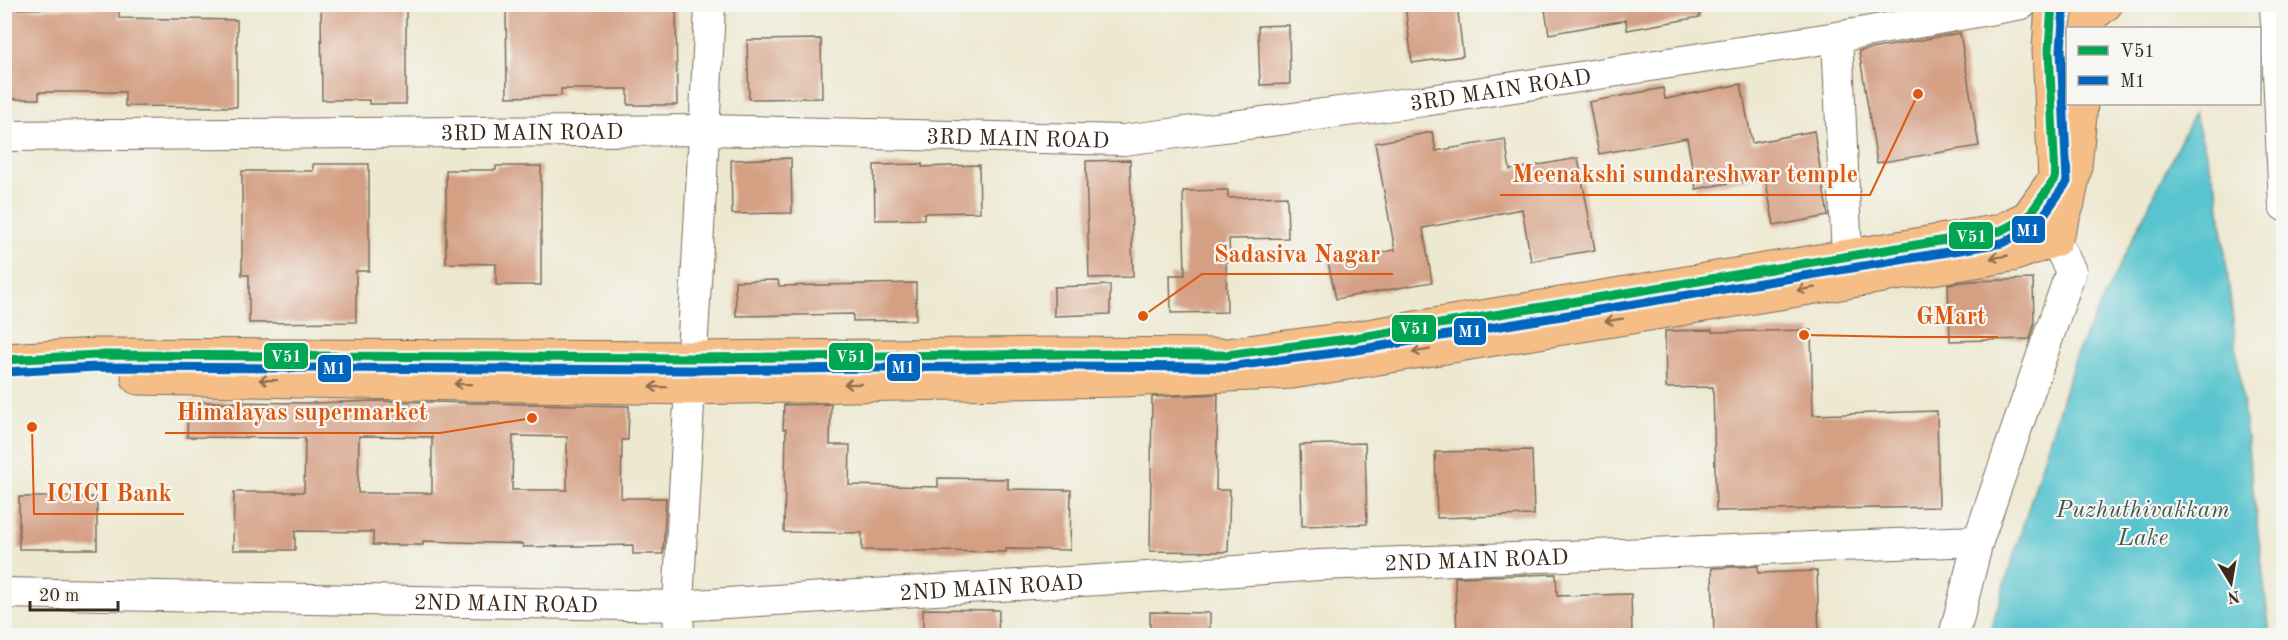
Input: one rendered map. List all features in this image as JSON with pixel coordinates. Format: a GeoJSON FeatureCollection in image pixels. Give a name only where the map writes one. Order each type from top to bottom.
{"type":"FeatureCollection","features":[{"type":"Feature","properties":{"kind":"main road"},"geometry":{"type":"LineString","coordinates":[[1847,269],[2000,231],[2028,217],[2055,179],[2049,50],[2052,4]]}},
{"type":"Feature","properties":{"kind":"main road"},"geometry":{"type":"LineString","coordinates":[[2088,27],[2090,16],[2106,4]]}},
{"type":"Feature","properties":{"kind":"main road"},"geometry":{"type":"LineString","coordinates":[[4,378],[690,373],[1063,354],[1226,355],[1847,269],[2012,255],[2055,240],[2068,203],[2081,105]]}},
{"type":"Feature","properties":{"kind":"main road"},"geometry":{"type":"LineString","coordinates":[[4,360],[97,355],[690,373]]}},
{"type":"Feature","properties":{"kind":"street"},"geometry":{"type":"LineString","coordinates":[[679,636],[678,606],[710,4]]}},
{"type":"Feature","properties":{"kind":"street","name":"3RD MAIN ROAD"},"geometry":{"type":"LineString","coordinates":[[4,136],[705,130],[1123,140],[1424,101],[1837,37],[2022,4]]}},
{"type":"Feature","properties":{"kind":"street"},"geometry":{"type":"LineString","coordinates":[[2276,4],[2283,206]]}},
{"type":"Feature","properties":{"kind":"street"},"geometry":{"type":"LineString","coordinates":[[1837,37],[1847,269]]}},
{"type":"Feature","properties":{"kind":"street"},"geometry":{"type":"LineString","coordinates":[[1954,636],[1978,541],[2071,271],[2055,240]]}},
{"type":"Feature","properties":{"kind":"street","name":"2ND MAIN ROAD"},"geometry":{"type":"LineString","coordinates":[[4,593],[678,606],[1319,565],[1978,541]]}},
{"type":"Feature","properties":{"kind":"water","name":"Puzhuthivakkam Lake"},"geometry":{"type":"Polygon","coordinates":[[[2194,113],[2218,193],[2270,635],[1989,635],[2076,355],[2194,113]]]}},
{"type":"Feature","properties":{"kind":"building"},"geometry":{"type":"Polygon","coordinates":[[[321,4],[406,4],[406,104],[369,104],[369,100],[322,100],[321,4]]]}},
{"type":"Feature","properties":{"kind":"building"},"geometry":{"type":"Polygon","coordinates":[[[506,4],[676,4],[677,105],[628,105],[628,89],[561,89],[561,96],[507,97],[506,4]]]}},
{"type":"Feature","properties":{"kind":"building"},"geometry":{"type":"Polygon","coordinates":[[[1405,4],[1457,4],[1463,56],[1412,63],[1405,4]]]}},
{"type":"Feature","properties":{"kind":"building"},"geometry":{"type":"Polygon","coordinates":[[[1544,4],[1699,4],[1700,17],[1627,30],[1626,20],[1549,34],[1544,4]]]}},
{"type":"Feature","properties":{"kind":"building"},"geometry":{"type":"Polygon","coordinates":[[[119,8],[119,18],[237,20],[237,107],[125,106],[125,92],[39,92],[39,99],[4,99],[4,9],[119,8]]]}},
{"type":"Feature","properties":{"kind":"building"},"geometry":{"type":"Polygon","coordinates":[[[1289,25],[1290,84],[1260,85],[1258,26],[1289,25]]]}},
{"type":"Feature","properties":{"kind":"building"},"geometry":{"type":"Polygon","coordinates":[[[1960,33],[1979,146],[1877,163],[1859,51],[1960,33]]]}},
{"type":"Feature","properties":{"kind":"building"},"geometry":{"type":"Polygon","coordinates":[[[821,39],[822,98],[749,99],[747,40],[821,39]]]}},
{"type":"Feature","properties":{"kind":"building"},"geometry":{"type":"Polygon","coordinates":[[[1741,84],[1752,143],[1814,131],[1828,216],[1774,226],[1765,176],[1696,189],[1687,138],[1599,154],[1589,102],[1663,88],[1665,99],[1741,84]]]}},
{"type":"Feature","properties":{"kind":"building"},"geometry":{"type":"Polygon","coordinates":[[[1432,132],[1436,151],[1505,139],[1510,170],[1578,158],[1595,250],[1531,261],[1522,209],[1423,228],[1432,282],[1336,299],[1328,262],[1395,250],[1375,143],[1432,132]]]}},
{"type":"Feature","properties":{"kind":"building"},"geometry":{"type":"Polygon","coordinates":[[[791,158],[792,213],[732,214],[731,160],[791,158]]]}},
{"type":"Feature","properties":{"kind":"building"},"geometry":{"type":"Polygon","coordinates":[[[1130,160],[1133,277],[1089,278],[1086,161],[1130,160]]]}},
{"type":"Feature","properties":{"kind":"building"},"geometry":{"type":"Polygon","coordinates":[[[313,164],[369,164],[369,271],[356,271],[356,322],[249,323],[249,275],[242,275],[242,171],[313,171],[313,164]]]}},
{"type":"Feature","properties":{"kind":"building"},"geometry":{"type":"Polygon","coordinates":[[[922,164],[922,167],[979,165],[980,212],[924,213],[924,219],[875,220],[874,165],[922,164]]]}},
{"type":"Feature","properties":{"kind":"building"},"geometry":{"type":"Polygon","coordinates":[[[496,166],[541,166],[541,285],[496,285],[496,264],[446,263],[446,170],[496,170],[496,166]]]}},
{"type":"Feature","properties":{"kind":"building"},"geometry":{"type":"Polygon","coordinates":[[[1228,190],[1228,198],[1287,196],[1288,238],[1229,239],[1230,260],[1226,260],[1227,312],[1171,313],[1170,275],[1185,275],[1183,191],[1228,190]]]}},
{"type":"Feature","properties":{"kind":"building"},"geometry":{"type":"Polygon","coordinates":[[[2033,279],[2034,324],[2030,339],[1950,341],[1948,284],[2033,279]]]}},
{"type":"Feature","properties":{"kind":"building"},"geometry":{"type":"Polygon","coordinates":[[[778,280],[779,286],[916,283],[916,320],[853,321],[853,314],[736,316],[735,281],[778,280]]]}},
{"type":"Feature","properties":{"kind":"building"},"geometry":{"type":"Polygon","coordinates":[[[1110,285],[1110,314],[1054,316],[1054,287],[1110,285]]]}},
{"type":"Feature","properties":{"kind":"building"},"geometry":{"type":"Polygon","coordinates":[[[1712,330],[1712,332],[1811,330],[1813,415],[1937,411],[1939,507],[1716,511],[1713,387],[1666,388],[1665,331],[1712,330]]]}},
{"type":"Feature","properties":{"kind":"building"},"geometry":{"type":"Polygon","coordinates":[[[1218,394],[1216,490],[1230,490],[1228,552],[1150,551],[1152,397],[1218,394]]]}},
{"type":"Feature","properties":{"kind":"building"},"geometry":{"type":"Polygon","coordinates":[[[378,401],[629,406],[628,440],[622,440],[621,498],[666,498],[663,554],[633,554],[633,545],[523,547],[523,544],[423,541],[423,545],[373,545],[373,532],[295,531],[295,550],[233,550],[234,492],[304,492],[305,438],[187,437],[188,402],[378,401]],[[359,436],[358,493],[432,493],[432,437],[359,436]],[[513,436],[512,490],[567,490],[567,437],[513,436]]]}},
{"type":"Feature","properties":{"kind":"building"},"geometry":{"type":"Polygon","coordinates":[[[831,404],[830,445],[850,445],[849,485],[938,487],[938,478],[1008,479],[1008,489],[1071,490],[1070,550],[1006,549],[1006,552],[862,550],[862,533],[784,532],[786,429],[783,429],[784,405],[831,404]]]}},
{"type":"Feature","properties":{"kind":"building"},"geometry":{"type":"Polygon","coordinates":[[[1365,443],[1367,524],[1302,526],[1300,445],[1365,443]]]}},
{"type":"Feature","properties":{"kind":"building"},"geometry":{"type":"Polygon","coordinates":[[[1532,450],[1534,515],[1437,518],[1435,452],[1532,450]]]}},
{"type":"Feature","properties":{"kind":"building"},"geometry":{"type":"Polygon","coordinates":[[[19,497],[97,497],[97,549],[19,549],[19,497]]]}},
{"type":"Feature","properties":{"kind":"building"},"geometry":{"type":"Polygon","coordinates":[[[1758,566],[1758,573],[1817,571],[1819,636],[1714,636],[1712,568],[1758,566]]]}},
{"type":"Feature","properties":{"kind":"building"},"geometry":{"type":"Polygon","coordinates":[[[1556,574],[1557,596],[1631,594],[1632,636],[1457,636],[1455,577],[1556,574]]]}},
{"type":"Feature","properties":{"kind":"building"},"geometry":{"type":"Polygon","coordinates":[[[923,609],[999,610],[998,636],[923,636],[923,609]]]}},
{"type":"Feature","properties":{"kind":"building"},"geometry":{"type":"Polygon","coordinates":[[[1150,612],[1210,613],[1210,636],[1150,636],[1150,612]]]}},
{"type":"Feature","properties":{"kind":"transit line","name":"V51"},"geometry":{"type":"LineString","coordinates":[[4,360],[97,355],[691,358],[1063,354],[1226,355],[1355,338],[2000,231],[2028,217],[2055,179],[2049,50],[2052,4]]}},
{"type":"Feature","properties":{"kind":"transit line","name":"M1"},"geometry":{"type":"LineString","coordinates":[[5,372],[97,367],[691,370],[1063,366],[1228,367],[1357,350],[2002,243],[2036,226],[2067,182],[2061,50],[2064,5]]}},
{"type":"Feature","properties":{"kind":"place","name":"Meenakshi sundareshwar temple"},"geometry":{"type":"Point","coordinates":[1918,94]}},
{"type":"Feature","properties":{"kind":"place","name":"Sadasiva Nagar"},"geometry":{"type":"Point","coordinates":[1143,316]}},
{"type":"Feature","properties":{"kind":"place","name":"GMart"},"geometry":{"type":"Point","coordinates":[1804,335]}},
{"type":"Feature","properties":{"kind":"place","name":"Himalayas supermarket"},"geometry":{"type":"Point","coordinates":[532,418]}},
{"type":"Feature","properties":{"kind":"place","name":"ICICI Bank"},"geometry":{"type":"Point","coordinates":[32,427]}}]}
